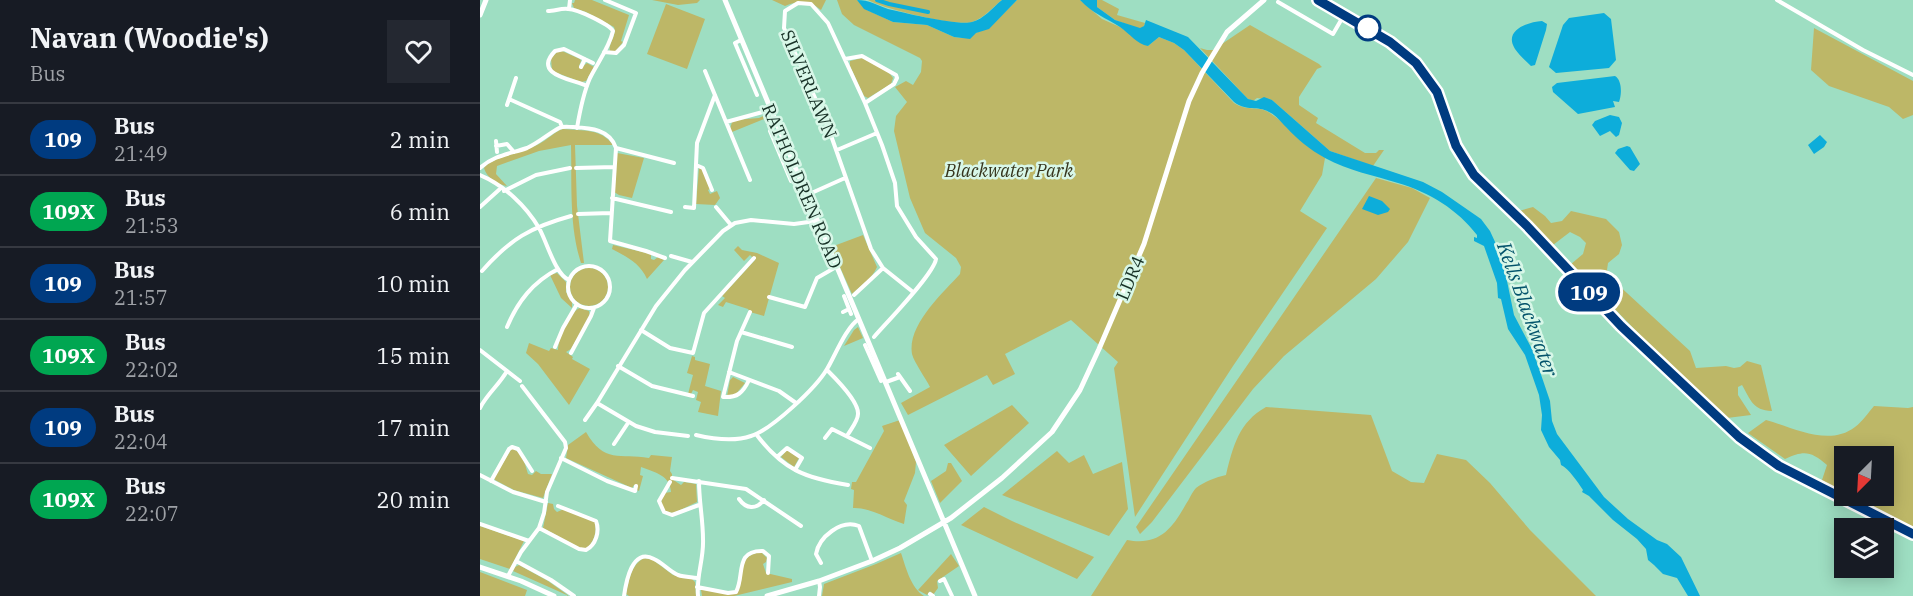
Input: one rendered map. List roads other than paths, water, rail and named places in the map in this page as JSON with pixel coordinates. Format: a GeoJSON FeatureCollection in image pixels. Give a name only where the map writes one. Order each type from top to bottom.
{"type":"FeatureCollection","features":[{"type":"Feature","properties":{"kind":"street"},"geometry":{"type":"LineString","coordinates":[[568,9],[570,0]]}},
{"type":"Feature","properties":{"kind":"street"},"geometry":{"type":"LineString","coordinates":[[604,52],[612,54],[621,48],[636,13],[605,0]]}},
{"type":"Feature","properties":{"kind":"street","name":"RATHOLDREN ROAD"},"geometry":{"type":"LineString","coordinates":[[725,0],[975,596]]}},
{"type":"Feature","properties":{"kind":"street","name":"LDR4"},"geometry":{"type":"LineString","coordinates":[[767,596],[819,584],[872,561],[945,522],[1002,478],[1041,444],[1057,425],[1080,390],[1144,244],[1189,102],[1202,73],[1227,32],[1264,0]]}},
{"type":"Feature","properties":{"kind":"street"},"geometry":{"type":"LineString","coordinates":[[1318,0],[1390,42],[1416,63],[1437,92],[1456,146],[1474,175],[1527,226],[1617,322],[1731,430],[1779,466],[1913,534]]}},
{"type":"Feature","properties":{"kind":"street"},"geometry":{"type":"LineString","coordinates":[[1777,0],[1863,50],[1913,75]]}},
{"type":"Feature","properties":{"kind":"street"},"geometry":{"type":"LineString","coordinates":[[1278,2],[1333,34],[1344,15]]}},
{"type":"Feature","properties":{"kind":"street"},"geometry":{"type":"LineString","coordinates":[[480,15],[483,3]]}},
{"type":"Feature","properties":{"kind":"street","name":"SILVERLAWN"},"geometry":{"type":"LineString","coordinates":[[874,337],[913,292],[934,267],[936,259],[916,237],[900,211],[894,183],[877,133],[828,23],[815,7],[798,3],[785,11],[783,22],[837,150],[872,249],[883,268],[913,292]]}},
{"type":"Feature","properties":{"kind":"street"},"geometry":{"type":"LineString","coordinates":[[548,11],[568,9],[605,23],[612,28],[610,39],[584,94],[577,128]]}},
{"type":"Feature","properties":{"kind":"street"},"geometry":{"type":"LineString","coordinates":[[741,40],[735,43],[757,95]]}},
{"type":"Feature","properties":{"kind":"street"},"geometry":{"type":"LineString","coordinates":[[587,86],[554,74],[549,64],[552,54],[561,49],[593,63]]}},
{"type":"Feature","properties":{"kind":"street"},"geometry":{"type":"LineString","coordinates":[[845,59],[862,56],[896,75],[894,84],[865,103]]}},
{"type":"Feature","properties":{"kind":"street"},"geometry":{"type":"LineString","coordinates":[[581,67],[585,59]]}},
{"type":"Feature","properties":{"kind":"street"},"geometry":{"type":"LineString","coordinates":[[705,70],[750,180]]}},
{"type":"Feature","properties":{"kind":"street"},"geometry":{"type":"LineString","coordinates":[[507,105],[516,78]]}},
{"type":"Feature","properties":{"kind":"street"},"geometry":{"type":"LineString","coordinates":[[685,207],[694,208],[697,143],[715,95]]}},
{"type":"Feature","properties":{"kind":"street"},"geometry":{"type":"LineString","coordinates":[[509,99],[560,122],[562,127]]}},
{"type":"Feature","properties":{"kind":"street"},"geometry":{"type":"LineString","coordinates":[[726,122],[770,110]]}},
{"type":"Feature","properties":{"kind":"street"},"geometry":{"type":"LineString","coordinates":[[480,168],[491,158],[539,142],[562,127],[595,130],[606,134],[616,148],[609,239],[611,242],[646,250],[665,258]]}},
{"type":"Feature","properties":{"kind":"street"},"geometry":{"type":"LineString","coordinates":[[770,131],[791,181]]}},
{"type":"Feature","properties":{"kind":"street"},"geometry":{"type":"LineString","coordinates":[[837,150],[877,133]]}},
{"type":"Feature","properties":{"kind":"street"},"geometry":{"type":"LineString","coordinates":[[497,152],[496,144],[510,145],[514,152]]}},
{"type":"Feature","properties":{"kind":"street"},"geometry":{"type":"LineString","coordinates":[[616,148],[674,163]]}},
{"type":"Feature","properties":{"kind":"street"},"geometry":{"type":"LineString","coordinates":[[780,154],[788,152]]}},
{"type":"Feature","properties":{"kind":"street"},"geometry":{"type":"LineString","coordinates":[[696,165],[703,168],[712,190]]}},
{"type":"Feature","properties":{"kind":"street"},"geometry":{"type":"LineString","coordinates":[[576,168],[614,167]]}},
{"type":"Feature","properties":{"kind":"street"},"geometry":{"type":"LineString","coordinates":[[480,207],[502,189],[536,175],[570,168]]}},
{"type":"Feature","properties":{"kind":"street"},"geometry":{"type":"LineString","coordinates":[[480,175],[525,208],[538,226],[562,276],[569,280]]}},
{"type":"Feature","properties":{"kind":"street"},"geometry":{"type":"LineString","coordinates":[[806,195],[845,178]]}},
{"type":"Feature","properties":{"kind":"street"},"geometry":{"type":"LineString","coordinates":[[612,198],[670,212]]}},
{"type":"Feature","properties":{"kind":"street"},"geometry":{"type":"LineString","coordinates":[[716,207],[731,225]]}},
{"type":"Feature","properties":{"kind":"street"},"geometry":{"type":"LineString","coordinates":[[578,214],[611,213]]}},
{"type":"Feature","properties":{"kind":"street"},"geometry":{"type":"LineString","coordinates":[[482,271],[505,248],[538,226],[571,216]]}},
{"type":"Feature","properties":{"kind":"street"},"geometry":{"type":"LineString","coordinates":[[585,420],[657,306],[692,262],[731,225],[751,220],[794,224],[816,221]]}},
{"type":"Feature","properties":{"kind":"street"},"geometry":{"type":"LineString","coordinates":[[671,256],[692,262]]}},
{"type":"Feature","properties":{"kind":"street"},"geometry":{"type":"LineString","coordinates":[[641,330],[670,348],[693,353],[704,313],[754,258]]}},
{"type":"Feature","properties":{"kind":"street"},"geometry":{"type":"LineString","coordinates":[[585,267],[595,267],[604,273],[609,281],[610,292],[604,302],[594,308],[584,308],[577,304],[570,296],[569,280],[576,271],[585,267]]}},
{"type":"Feature","properties":{"kind":"street"},"geometry":{"type":"LineString","coordinates":[[769,297],[805,307],[817,278],[836,267]]}},
{"type":"Feature","properties":{"kind":"street"},"geometry":{"type":"LineString","coordinates":[[843,312],[850,311],[851,299],[883,268]]}},
{"type":"Feature","properties":{"kind":"street"},"geometry":{"type":"LineString","coordinates":[[507,327],[518,304],[527,292],[558,269]]}},
{"type":"Feature","properties":{"kind":"street"},"geometry":{"type":"LineString","coordinates":[[844,296],[851,299]]}},
{"type":"Feature","properties":{"kind":"street"},"geometry":{"type":"LineString","coordinates":[[555,347],[577,304]]}},
{"type":"Feature","properties":{"kind":"street"},"geometry":{"type":"LineString","coordinates":[[571,353],[594,308]]}},
{"type":"Feature","properties":{"kind":"street"},"geometry":{"type":"LineString","coordinates":[[749,380],[744,390],[737,396],[723,397],[741,332],[750,312]]}},
{"type":"Feature","properties":{"kind":"street"},"geometry":{"type":"LineString","coordinates":[[696,435],[732,439],[756,434],[813,387],[852,326],[859,319]]}},
{"type":"Feature","properties":{"kind":"street"},"geometry":{"type":"LineString","coordinates":[[741,332],[792,347]]}},
{"type":"Feature","properties":{"kind":"street","name":"RATHOLDREN ROAD"},"geometry":{"type":"LineString","coordinates":[[865,345],[880,373]]}},
{"type":"Feature","properties":{"kind":"street"},"geometry":{"type":"LineString","coordinates":[[480,350],[521,383],[565,442],[566,447],[547,492],[539,528],[508,576]]}},
{"type":"Feature","properties":{"kind":"street"},"geometry":{"type":"LineString","coordinates":[[618,366],[652,386],[693,396]]}},
{"type":"Feature","properties":{"kind":"street"},"geometry":{"type":"LineString","coordinates":[[826,370],[846,391],[858,409],[858,417],[848,436]]}},
{"type":"Feature","properties":{"kind":"street"},"geometry":{"type":"LineString","coordinates":[[480,408],[507,371]]}},
{"type":"Feature","properties":{"kind":"street"},"geometry":{"type":"LineString","coordinates":[[729,372],[786,395],[796,403]]}},
{"type":"Feature","properties":{"kind":"street"},"geometry":{"type":"LineString","coordinates":[[884,382],[899,375],[910,391]]}},
{"type":"Feature","properties":{"kind":"street"},"geometry":{"type":"LineString","coordinates":[[597,403],[628,423],[655,432],[687,436]]}},
{"type":"Feature","properties":{"kind":"street"},"geometry":{"type":"LineString","coordinates":[[614,444],[628,423]]}},
{"type":"Feature","properties":{"kind":"street"},"geometry":{"type":"LineString","coordinates":[[825,438],[832,429],[870,448]]}},
{"type":"Feature","properties":{"kind":"street"},"geometry":{"type":"LineString","coordinates":[[756,434],[777,457],[795,470],[811,478],[848,485]]}},
{"type":"Feature","properties":{"kind":"street"},"geometry":{"type":"LineString","coordinates":[[491,480],[512,447],[517,448],[532,471]]}},
{"type":"Feature","properties":{"kind":"street"},"geometry":{"type":"LineString","coordinates":[[777,457],[787,448],[802,458],[795,470]]}},
{"type":"Feature","properties":{"kind":"street"},"geometry":{"type":"LineString","coordinates":[[561,458],[615,484],[635,490],[636,486]]}},
{"type":"Feature","properties":{"kind":"street"},"geometry":{"type":"LineString","coordinates":[[484,471],[481,476],[513,492],[546,502]]}},
{"type":"Feature","properties":{"kind":"street"},"geometry":{"type":"LineString","coordinates":[[699,505],[672,515],[663,512],[659,501],[671,480],[699,481],[740,487],[764,500],[801,526]]}},
{"type":"Feature","properties":{"kind":"street"},"geometry":{"type":"LineString","coordinates":[[698,596],[697,578],[703,543],[699,481]]}},
{"type":"Feature","properties":{"kind":"street"},"geometry":{"type":"LineString","coordinates":[[739,499],[743,505],[748,507],[757,507],[764,500]]}},
{"type":"Feature","properties":{"kind":"street"},"geometry":{"type":"LineString","coordinates":[[539,528],[579,549],[590,549],[598,531],[596,521],[558,506]]}},
{"type":"Feature","properties":{"kind":"street"},"geometry":{"type":"LineString","coordinates":[[480,524],[529,541]]}},
{"type":"Feature","properties":{"kind":"street"},"geometry":{"type":"LineString","coordinates":[[821,563],[816,554],[819,546],[838,527],[852,524],[859,526],[872,561]]}},
{"type":"Feature","properties":{"kind":"street"},"geometry":{"type":"LineString","coordinates":[[697,587],[728,593],[736,592],[743,562],[748,555],[758,550],[769,556],[768,573]]}},
{"type":"Feature","properties":{"kind":"street"},"geometry":{"type":"LineString","coordinates":[[624,596],[630,572],[635,562],[641,557],[655,559],[679,575],[697,578]]}},
{"type":"Feature","properties":{"kind":"street"},"geometry":{"type":"LineString","coordinates":[[516,561],[574,596]]}},
{"type":"Feature","properties":{"kind":"street"},"geometry":{"type":"LineString","coordinates":[[480,567],[508,576],[554,596]]}},
{"type":"Feature","properties":{"kind":"street"},"geometry":{"type":"LineString","coordinates":[[940,581],[944,579],[952,596]]}},
{"type":"Feature","properties":{"kind":"street"},"geometry":{"type":"LineString","coordinates":[[819,584],[819,596]]}},
{"type":"Feature","properties":{"kind":"water"},"geometry":{"type":"Polygon","coordinates":[[[857,0],[919,16],[965,23],[980,18],[1002,0],[1017,0],[989,29],[976,33],[970,39],[954,37],[927,25],[893,22],[864,9],[857,0]]]}},
{"type":"Feature","properties":{"kind":"water"},"geometry":{"type":"Polygon","coordinates":[[[1080,0],[1097,0],[1097,7],[1115,20],[1140,28],[1144,26],[1146,20],[1188,37],[1248,99],[1256,101],[1264,97],[1272,100],[1330,151],[1423,182],[1481,219],[1496,244],[1506,276],[1514,315],[1533,351],[1550,401],[1552,421],[1557,434],[1604,497],[1628,519],[1657,540],[1667,544],[1681,557],[1700,596],[1688,596],[1677,578],[1663,574],[1648,560],[1646,549],[1582,492],[1576,479],[1561,465],[1560,460],[1549,447],[1541,430],[1542,415],[1539,395],[1525,355],[1508,329],[1501,299],[1498,298],[1497,283],[1484,246],[1474,241],[1477,235],[1461,218],[1442,203],[1421,191],[1343,166],[1319,155],[1299,140],[1272,113],[1243,107],[1234,102],[1184,50],[1174,43],[1159,37],[1148,46],[1144,45],[1080,0]]]}},
{"type":"Feature","properties":{"kind":"water"},"geometry":{"type":"Polygon","coordinates":[[[1604,13],[1611,19],[1616,60],[1609,68],[1556,73],[1549,67],[1563,25],[1569,18],[1604,13]]]}},
{"type":"Feature","properties":{"kind":"water"},"geometry":{"type":"Polygon","coordinates":[[[1542,21],[1547,24],[1546,30],[1535,65],[1531,66],[1515,49],[1512,37],[1524,25],[1542,21]]]}},
{"type":"Feature","properties":{"kind":"water"},"geometry":{"type":"Polygon","coordinates":[[[1615,76],[1619,81],[1621,91],[1619,102],[1613,101],[1615,107],[1578,114],[1553,92],[1552,87],[1557,83],[1615,76]]]}},
{"type":"Feature","properties":{"kind":"water"},"geometry":{"type":"Polygon","coordinates":[[[1610,115],[1619,117],[1622,123],[1619,135],[1616,137],[1610,131],[1600,136],[1592,125],[1595,121],[1610,115]]]}},
{"type":"Feature","properties":{"kind":"water"},"geometry":{"type":"Polygon","coordinates":[[[1820,135],[1827,142],[1814,154],[1808,145],[1820,135]]]}},
{"type":"Feature","properties":{"kind":"water"},"geometry":{"type":"Polygon","coordinates":[[[1630,147],[1640,164],[1634,171],[1630,170],[1615,153],[1618,149],[1630,147]]]}},
{"type":"Feature","properties":{"kind":"water"},"geometry":{"type":"Polygon","coordinates":[[[1369,196],[1382,201],[1390,209],[1388,212],[1378,215],[1362,209],[1369,196]]]}},
{"type":"Feature","properties":{"kind":"waterway"},"geometry":{"type":"LineString","coordinates":[[877,0],[928,12]]}},
{"type":"Feature","properties":{"kind":"park label","name":"Blackwater Park"},"geometry":{"type":"Point","coordinates":[1009,170]}},
{"type":"Feature","properties":{"kind":"water label","name":"Kells Blackwater"},"geometry":{"type":"Point","coordinates":[1528,309]}}]}
